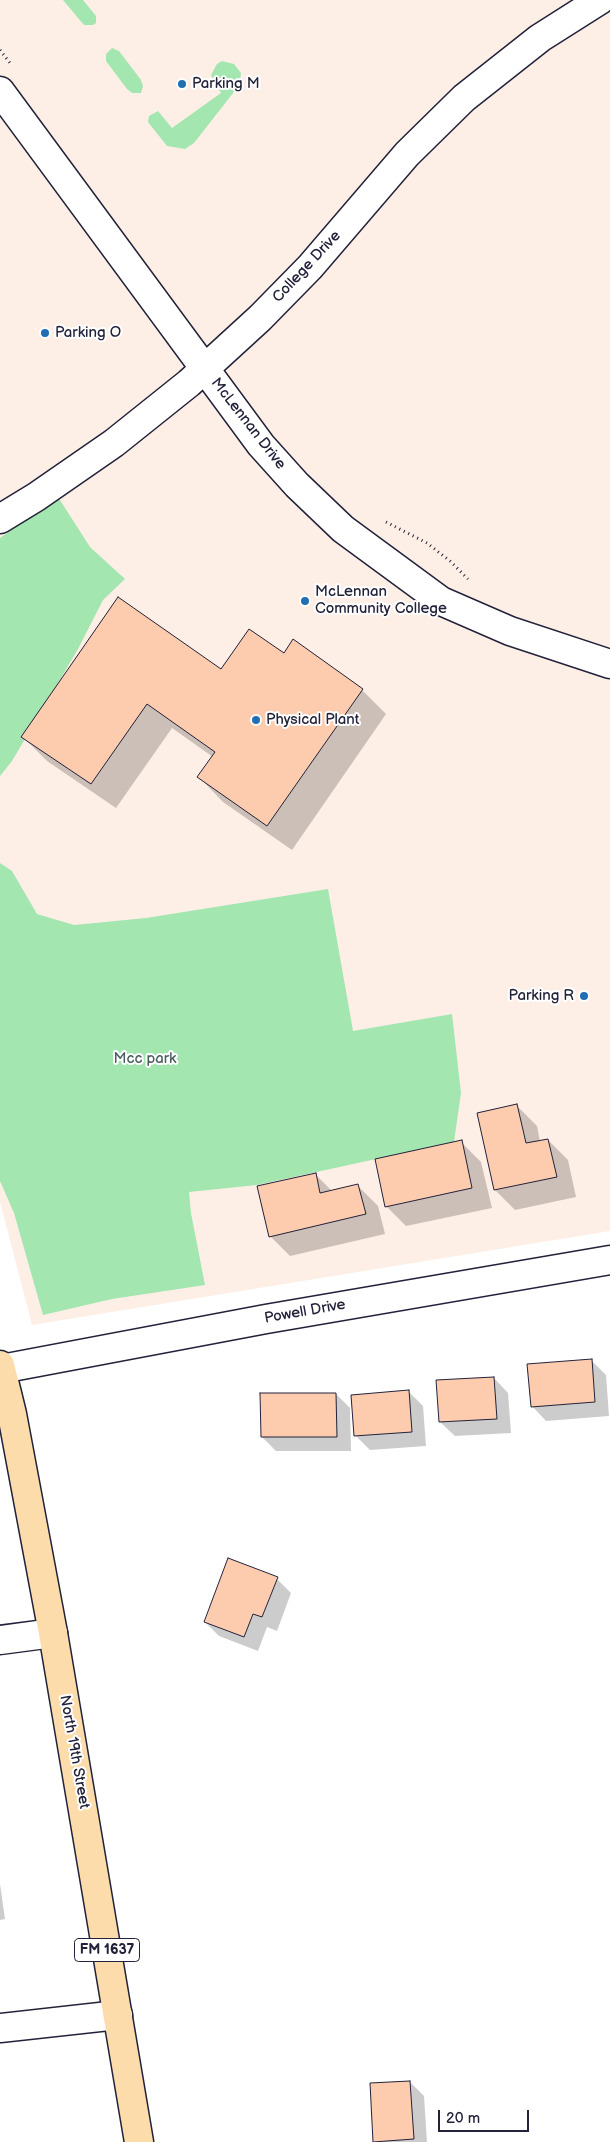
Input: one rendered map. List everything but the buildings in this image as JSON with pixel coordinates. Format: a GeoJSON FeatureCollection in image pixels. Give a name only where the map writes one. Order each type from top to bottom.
{"type":"FeatureCollection","features":[{"type":"Feature","properties":{"kind":"main road","name":"North 19th Street"},"geometry":{"type":"LineString","coordinates":[[1,1367],[12,1414],[54,1633],[139,2142]]}},
{"type":"Feature","properties":{"kind":"street","name":"College Drive"},"geometry":{"type":"LineString","coordinates":[[0,519],[36,497],[114,443],[205,368],[260,318],[310,267],[407,154],[464,98],[540,38],[600,0]]}},
{"type":"Feature","properties":{"kind":"street","name":"McLennan Drive"},"geometry":{"type":"LineString","coordinates":[[0,91],[261,445],[297,485],[343,529],[441,601],[510,631],[610,664]]}},
{"type":"Feature","properties":{"kind":"street","name":"Powell Drive"},"geometry":{"type":"LineString","coordinates":[[1,1367],[610,1260]]}},
{"type":"Feature","properties":{"kind":"street"},"geometry":{"type":"LineString","coordinates":[[0,1640],[54,1633]]}},
{"type":"Feature","properties":{"kind":"street"},"geometry":{"type":"LineString","coordinates":[[0,2028],[118,2016]]}},
{"type":"Feature","properties":{"kind":"path"},"geometry":{"type":"LineString","coordinates":[[381,520],[427,543],[450,561],[469,580]]}},
{"type":"Feature","properties":{"kind":"shaded area","name":"McLennan Community College"},"geometry":{"type":"Polygon","coordinates":[[[0,0],[610,0],[610,1231],[32,1325],[0,1202],[0,0]]]}},
{"type":"Feature","properties":{"kind":"green space"},"geometry":{"type":"Polygon","coordinates":[[[63,0],[83,0],[96,16],[96,23],[84,25],[63,0]]]}},
{"type":"Feature","properties":{"kind":"green space"},"geometry":{"type":"Polygon","coordinates":[[[112,48],[119,51],[141,80],[143,86],[141,93],[132,93],[127,89],[106,61],[106,54],[112,48]]]}},
{"type":"Feature","properties":{"kind":"green space"},"geometry":{"type":"Polygon","coordinates":[[[222,61],[234,64],[241,73],[237,88],[194,143],[185,149],[167,146],[148,122],[149,116],[158,111],[172,128],[221,93],[211,75],[217,64],[222,61]]]}},
{"type":"Feature","properties":{"kind":"green space"},"geometry":{"type":"Polygon","coordinates":[[[58,497],[90,547],[125,579],[103,600],[78,649],[12,761],[0,776],[0,538],[58,497]]]}},
{"type":"Feature","properties":{"kind":"green space","name":"Mcc park"},"geometry":{"type":"Polygon","coordinates":[[[0,863],[12,871],[37,914],[74,925],[146,918],[328,889],[353,1031],[452,1014],[461,1093],[454,1142],[257,1185],[189,1192],[191,1213],[205,1285],[112,1299],[43,1315],[14,1213],[0,1181],[0,863]]]}},
{"type":"Feature","properties":{"kind":"place","name":"Parking M"},"geometry":{"type":"Point","coordinates":[182,84]}},
{"type":"Feature","properties":{"kind":"place","name":"Parking O"},"geometry":{"type":"Point","coordinates":[45,333]}},
{"type":"Feature","properties":{"kind":"place","name":"McLennan Community College"},"geometry":{"type":"Point","coordinates":[305,601]}},
{"type":"Feature","properties":{"kind":"place","name":"Physical Plant"},"geometry":{"type":"Point","coordinates":[256,720]}},
{"type":"Feature","properties":{"kind":"place","name":"Parking R"},"geometry":{"type":"Point","coordinates":[584,996]}}]}
